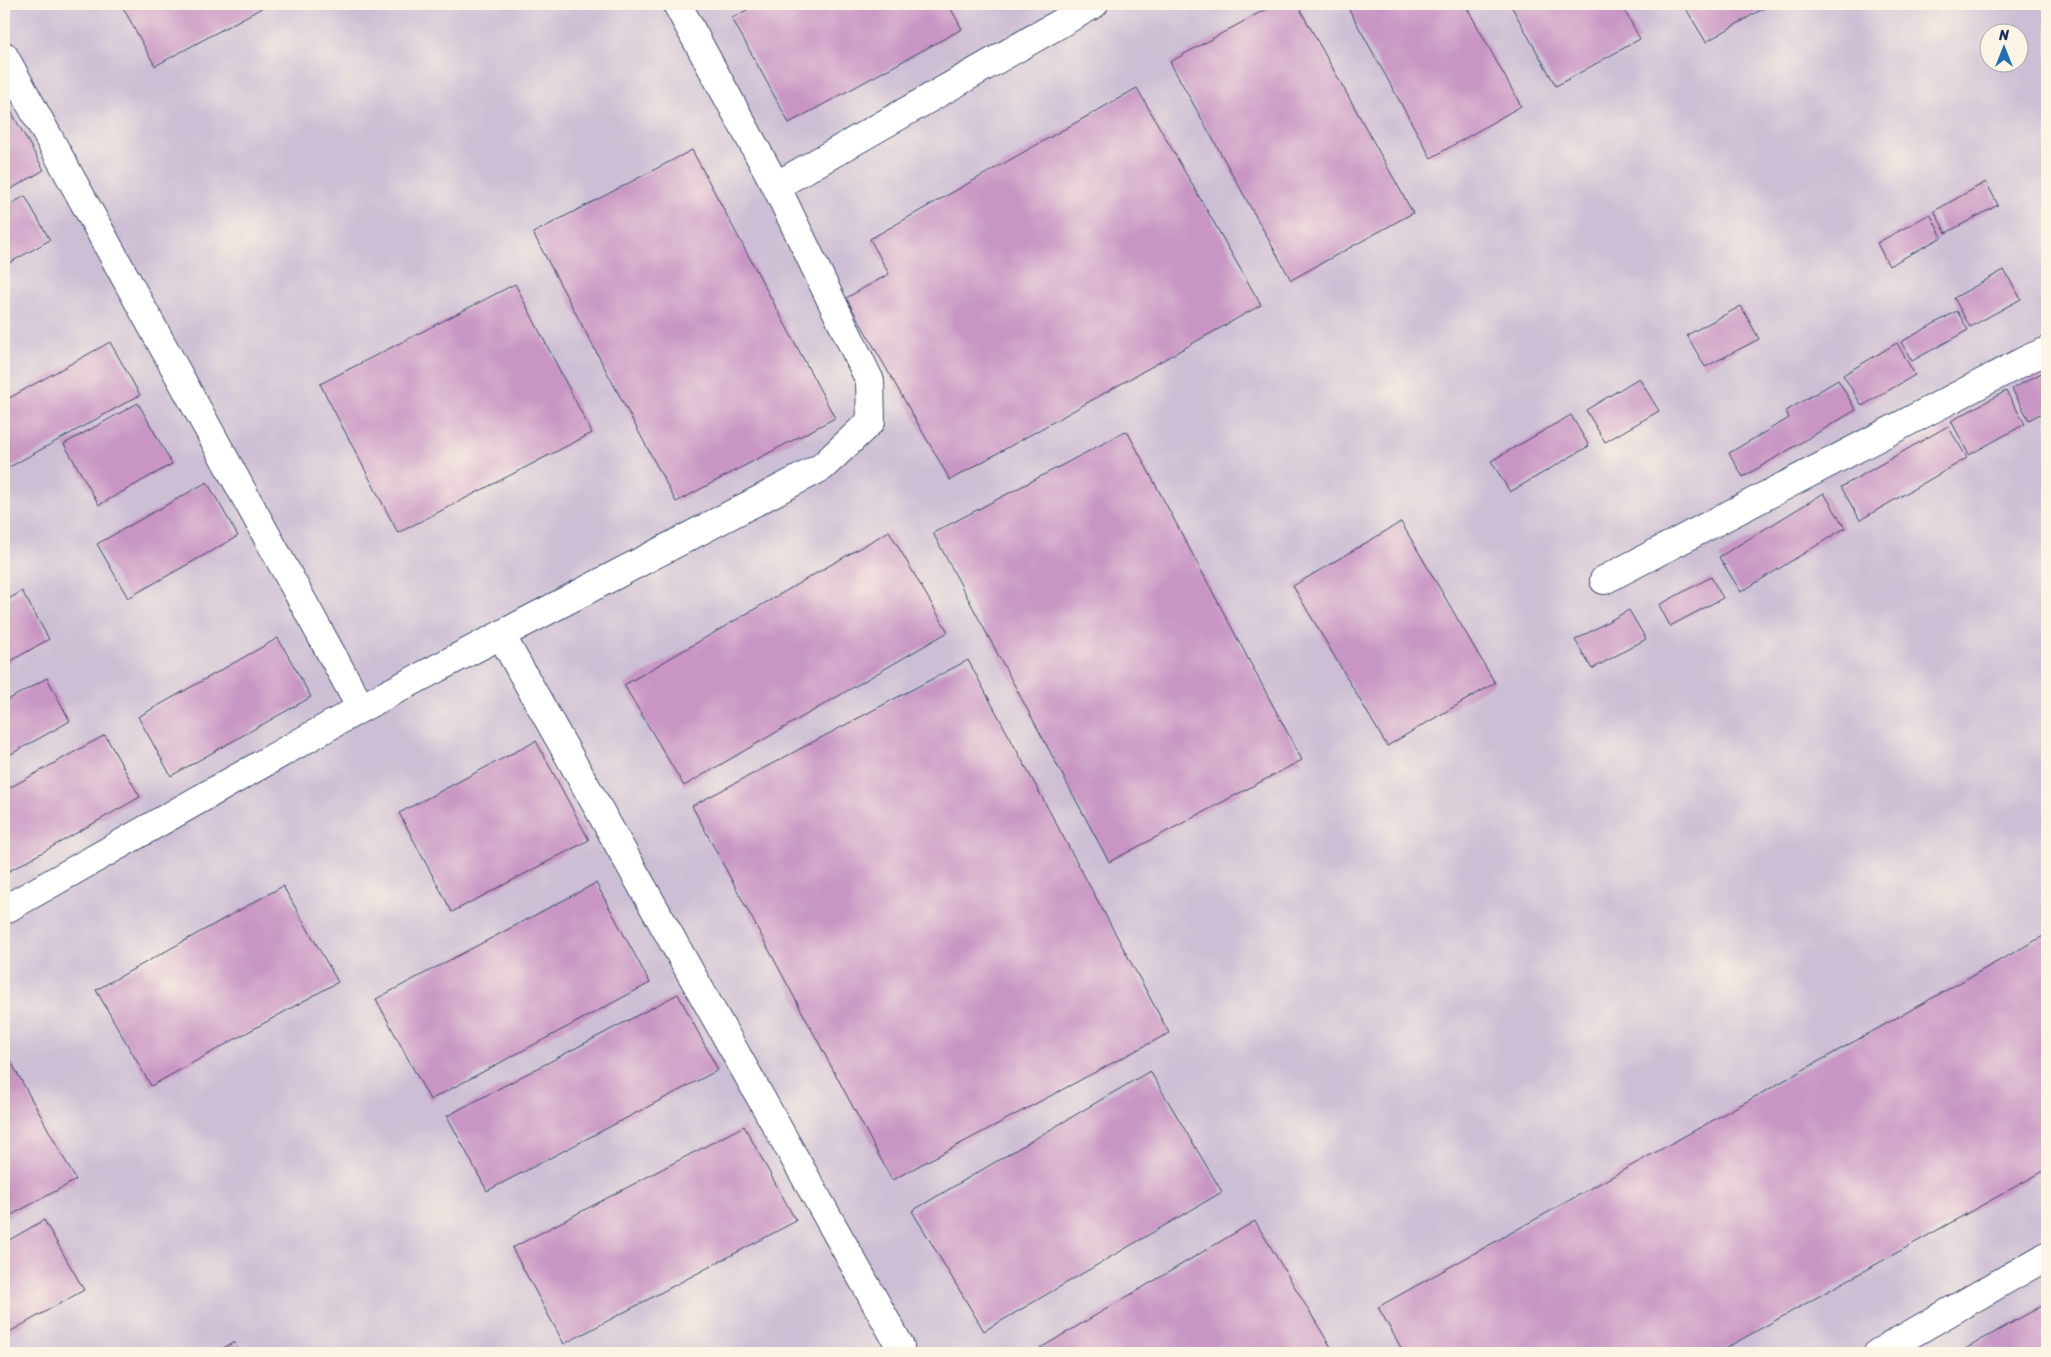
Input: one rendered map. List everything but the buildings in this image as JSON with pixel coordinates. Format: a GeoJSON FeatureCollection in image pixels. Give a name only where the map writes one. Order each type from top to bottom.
{"type":"FeatureCollection","features":[{"type":"Feature","properties":{"kind":"lane"},"geometry":{"type":"LineString","coordinates":[[4,910],[361,708],[822,467],[871,421],[870,381],[776,186],[677,4]]}},
{"type":"Feature","properties":{"kind":"lane"},"geometry":{"type":"LineString","coordinates":[[776,186],[1094,4]]}},
{"type":"Feature","properties":{"kind":"lane"},"geometry":{"type":"LineString","coordinates":[[4,56],[361,708]]}},
{"type":"Feature","properties":{"kind":"lane"},"geometry":{"type":"LineString","coordinates":[[1604,580],[2030,358],[2047,351]]}},
{"type":"Feature","properties":{"kind":"lane"},"geometry":{"type":"LineString","coordinates":[[501,635],[900,1346]]}},
{"type":"Feature","properties":{"kind":"lane"},"geometry":{"type":"LineString","coordinates":[[1878,1353],[2047,1256]]}},
{"type":"Feature","properties":{"kind":"shaded area"},"geometry":{"type":"Polygon","coordinates":[[[4,4],[2047,4],[2047,1353],[4,1353],[4,4]]]}}]}
